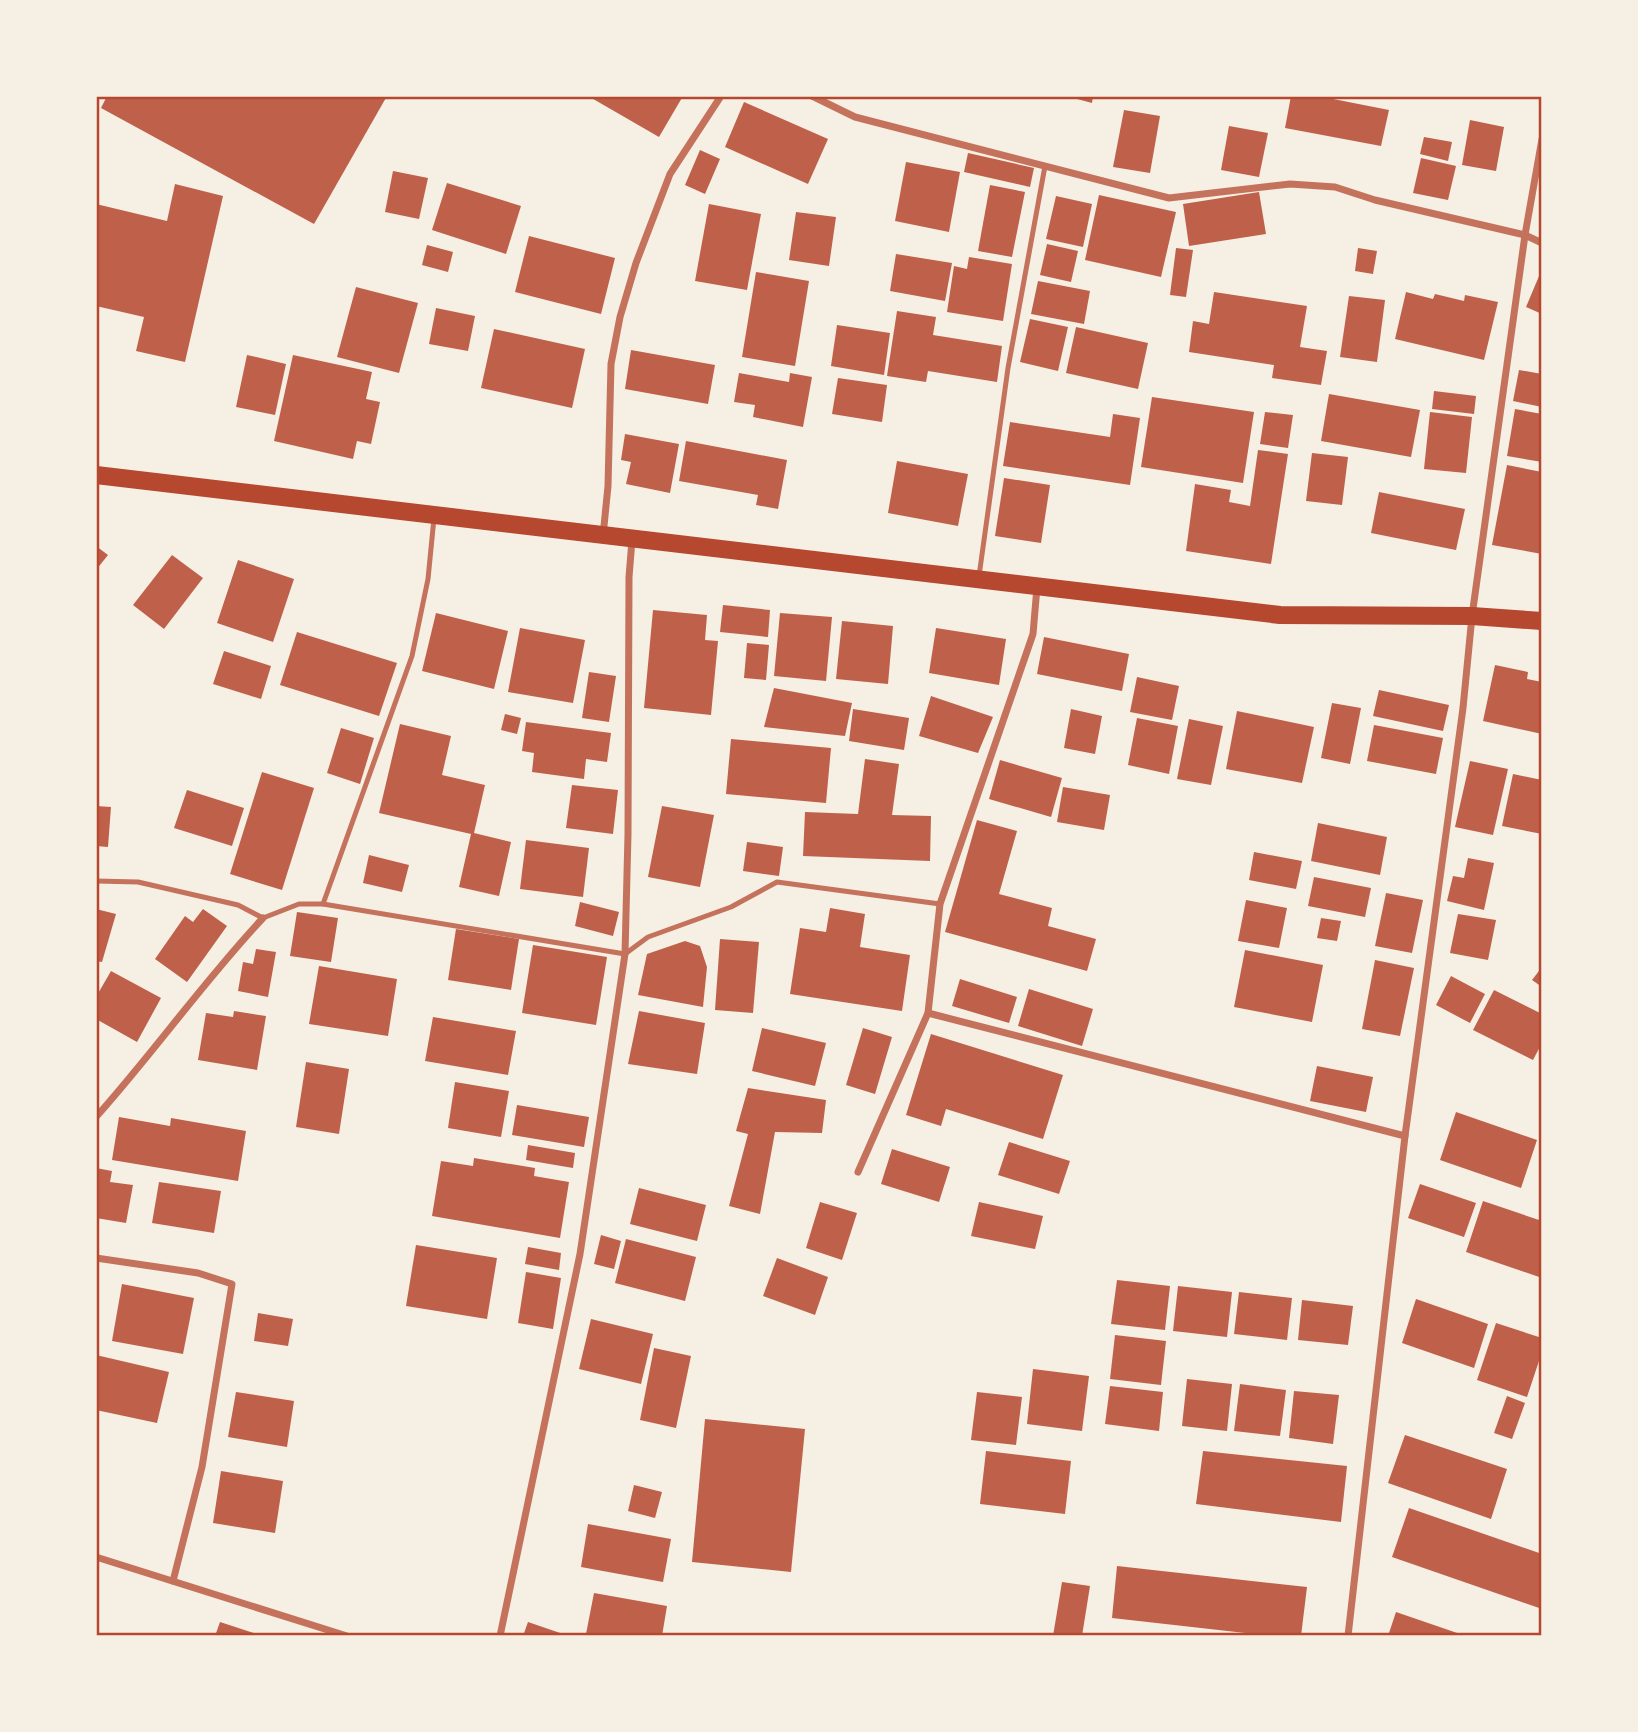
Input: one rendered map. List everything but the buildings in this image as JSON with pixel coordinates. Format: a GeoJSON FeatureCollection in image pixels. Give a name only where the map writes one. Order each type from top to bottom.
{"type":"FeatureCollection","features":[{"type":"Feature","properties":{"kind":"main road"},"geometry":{"type":"LineString","coordinates":[[96,475],[1280,615],[1472,616],[1542,621]]}},
{"type":"Feature","properties":{"kind":"street"},"geometry":{"type":"LineString","coordinates":[[603,536],[608,486],[611,364],[620,317],[636,262],[670,174],[721,96]]}},
{"type":"Feature","properties":{"kind":"street"},"geometry":{"type":"LineString","coordinates":[[812,96],[855,117],[1169,198],[1290,184],[1335,187],[1375,200],[1525,235],[1542,243]]}},
{"type":"Feature","properties":{"kind":"street"},"geometry":{"type":"LineString","coordinates":[[1348,1636],[1405,1136],[1463,708],[1472,616],[1525,235],[1542,139]]}},
{"type":"Feature","properties":{"kind":"street"},"geometry":{"type":"LineString","coordinates":[[500,1636],[580,1254],[625,954],[629,577],[632,539]]}},
{"type":"Feature","properties":{"kind":"street"},"geometry":{"type":"LineString","coordinates":[[858,1172],[928,1013],[940,904],[1033,634],[1038,586]]}},
{"type":"Feature","properties":{"kind":"street"},"geometry":{"type":"LineString","coordinates":[[96,1117],[263,918]]}},
{"type":"Feature","properties":{"kind":"street"},"geometry":{"type":"LineString","coordinates":[[928,1013],[1405,1136]]}},
{"type":"Feature","properties":{"kind":"street"},"geometry":{"type":"LineString","coordinates":[[96,1258],[198,1273],[232,1284],[202,1467],[173,1581]]}},
{"type":"Feature","properties":{"kind":"street"},"geometry":{"type":"LineString","coordinates":[[96,1557],[347,1636]]}},
{"type":"Feature","properties":{"kind":"lane"},"geometry":{"type":"LineString","coordinates":[[979,579],[1008,368],[1045,166]]}},
{"type":"Feature","properties":{"kind":"lane"},"geometry":{"type":"LineString","coordinates":[[323,904],[412,656],[428,579],[434,515]]}},
{"type":"Feature","properties":{"kind":"lane"},"geometry":{"type":"LineString","coordinates":[[96,881],[138,883],[163,888],[238,905],[263,918],[299,904],[323,904],[625,954],[648,937],[731,907],[777,882],[940,904]]}}]}
